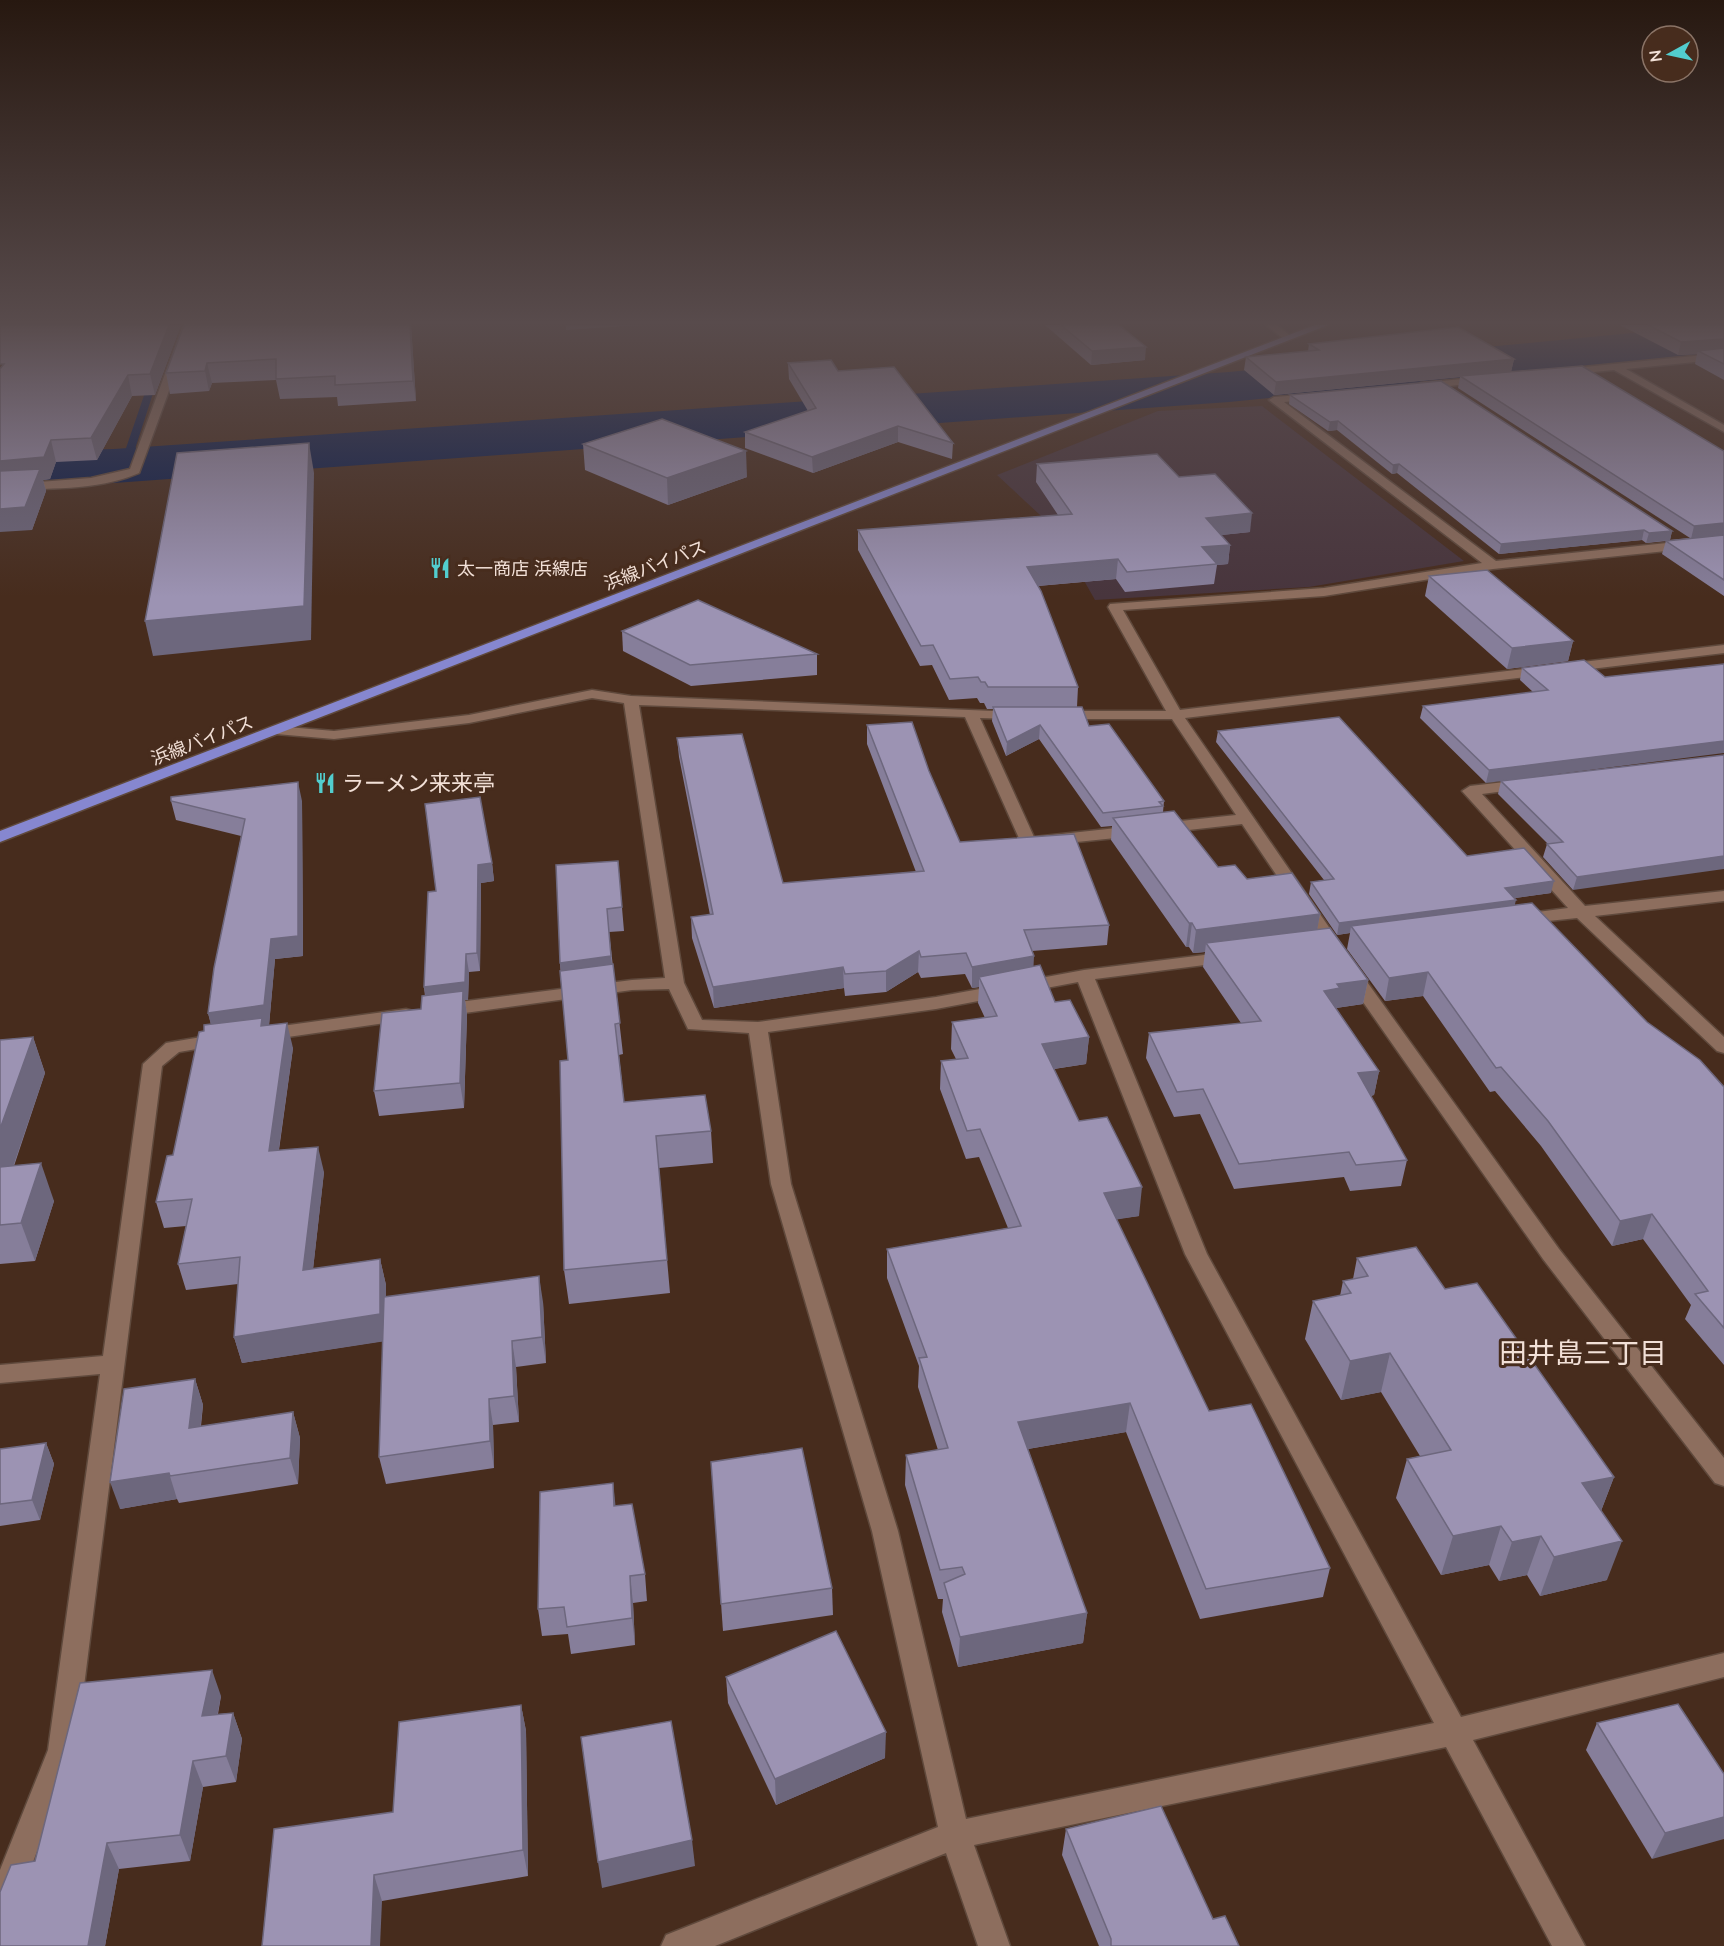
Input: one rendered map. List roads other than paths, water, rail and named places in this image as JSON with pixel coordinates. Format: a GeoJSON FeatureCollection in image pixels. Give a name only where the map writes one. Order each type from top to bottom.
{"type":"FeatureCollection","features":[{"type":"Feature","properties":{"kind":"highway","name":"浜線バイパス"},"geometry":{"type":"LineString","coordinates":[[0,837],[1089,416]]}},
{"type":"Feature","properties":{"kind":"street"},"geometry":{"type":"LineString","coordinates":[[0,488],[127,476],[135,471],[141,459],[156,416]]}},
{"type":"Feature","properties":{"kind":"street"},"geometry":{"type":"LineString","coordinates":[[1295,416],[1493,565]]}},
{"type":"Feature","properties":{"kind":"street"},"geometry":{"type":"LineString","coordinates":[[1701,416],[1724,429]]}},
{"type":"Feature","properties":{"kind":"street"},"geometry":{"type":"LineString","coordinates":[[1667,532],[1687,544]]}},
{"type":"Feature","properties":{"kind":"street"},"geometry":{"type":"LineString","coordinates":[[1724,541],[1493,565],[1324,592],[1115,607],[1176,715],[1332,944],[1551,1254],[1724,1476]]}},
{"type":"Feature","properties":{"kind":"street"},"geometry":{"type":"LineString","coordinates":[[1051,715],[1176,715],[1724,649]]}},
{"type":"Feature","properties":{"kind":"street"},"geometry":{"type":"LineString","coordinates":[[276,730],[334,735],[469,719],[592,694],[631,700],[971,715],[1028,715]]}},
{"type":"Feature","properties":{"kind":"street"},"geometry":{"type":"LineString","coordinates":[[631,700],[675,983],[695,1025],[758,1028],[936,1003],[1084,975],[1249,954]]}},
{"type":"Feature","properties":{"kind":"street"},"geometry":{"type":"LineString","coordinates":[[971,715],[1028,842],[1247,819]]}},
{"type":"Feature","properties":{"kind":"street"},"geometry":{"type":"LineString","coordinates":[[1538,783],[1470,791],[1580,910],[1724,1047]]}},
{"type":"Feature","properties":{"kind":"street"},"geometry":{"type":"LineString","coordinates":[[1497,922],[1580,910],[1724,896]]}},
{"type":"Feature","properties":{"kind":"street"},"geometry":{"type":"LineString","coordinates":[[1308,947],[1355,941]]}},
{"type":"Feature","properties":{"kind":"street"},"geometry":{"type":"LineString","coordinates":[[1084,975],[1196,1254],[1569,1946]]}},
{"type":"Feature","properties":{"kind":"street"},"geometry":{"type":"LineString","coordinates":[[0,1908],[62,1750],[153,1064],[173,1047],[632,984],[675,983]]}},
{"type":"Feature","properties":{"kind":"street"},"geometry":{"type":"LineString","coordinates":[[758,1028],[781,1184],[885,1531],[955,1835],[994,1946]]}},
{"type":"Feature","properties":{"kind":"street"},"geometry":{"type":"LineString","coordinates":[[0,1374],[113,1364]]}},
{"type":"Feature","properties":{"kind":"street"},"geometry":{"type":"LineString","coordinates":[[677,1946],[955,1835],[1454,1732],[1724,1665]]}},
{"type":"Feature","properties":{"kind":"waterway"},"geometry":{"type":"LineString","coordinates":[[114,466],[128,455],[141,416]]}},
{"type":"Feature","properties":{"kind":"waterway"},"geometry":{"type":"LineString","coordinates":[[0,469],[114,466],[822,416]]}},
{"type":"Feature","properties":{"kind":"place","name":"太一商店 浜線店"},"geometry":{"type":"Point","coordinates":[440,568]}},
{"type":"Feature","properties":{"kind":"place","name":"ラーメン来来亭"},"geometry":{"type":"Point","coordinates":[325,783]}},
{"type":"Feature","properties":{"kind":"district","name":"田井島三丁目"},"geometry":{"type":"Point","coordinates":[1583,1352]}}]}
